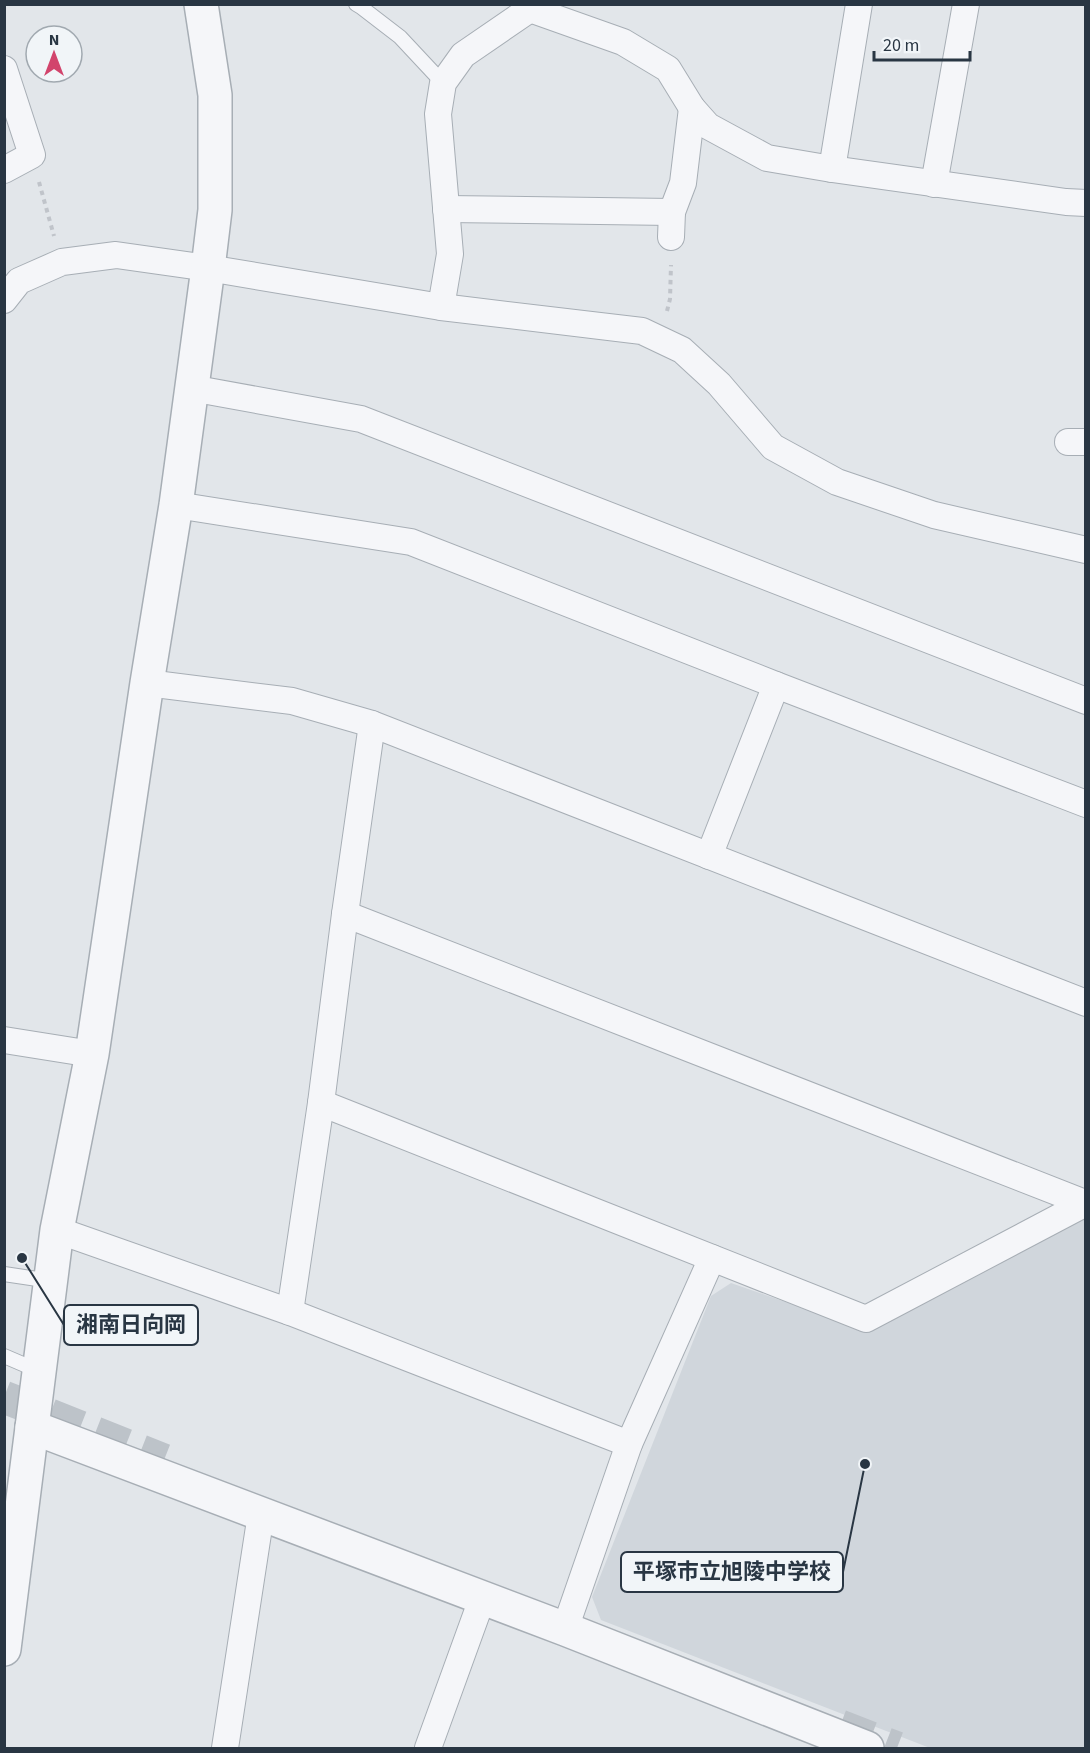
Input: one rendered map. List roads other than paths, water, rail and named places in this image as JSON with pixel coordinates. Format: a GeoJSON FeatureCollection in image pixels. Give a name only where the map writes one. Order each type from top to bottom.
{"type":"FeatureCollection","features":[{"type":"Feature","properties":{"kind":"street"},"geometry":{"type":"LineString","coordinates":[[4,1649],[57,1230],[92,1054],[176,505],[215,210],[216,94],[201,4]]}},
{"type":"Feature","properties":{"kind":"street"},"geometry":{"type":"LineString","coordinates":[[832,169],[859,4]]}},
{"type":"Feature","properties":{"kind":"street"},"geometry":{"type":"LineString","coordinates":[[934,184],[966,4]]}},
{"type":"Feature","properties":{"kind":"street"},"geometry":{"type":"LineString","coordinates":[[441,307],[450,254],[438,114],[443,83],[463,55],[531,7],[623,42],[668,69],[692,108],[708,126],[767,158],[934,184],[1086,203]]}},
{"type":"Feature","properties":{"kind":"street"},"geometry":{"type":"LineString","coordinates":[[4,69],[32,155],[4,170]]}},
{"type":"Feature","properties":{"kind":"street"},"geometry":{"type":"LineString","coordinates":[[672,237],[672,212],[683,183],[692,108]]}},
{"type":"Feature","properties":{"kind":"street"},"geometry":{"type":"LineString","coordinates":[[446,209],[672,212]]}},
{"type":"Feature","properties":{"kind":"street"},"geometry":{"type":"LineString","coordinates":[[4,300],[19,281],[62,262],[116,255],[441,307],[642,331],[682,350],[719,384],[773,447],[837,482],[934,515],[1086,550]]}},
{"type":"Feature","properties":{"kind":"street"},"geometry":{"type":"LineString","coordinates":[[191,388],[361,418],[1086,701]]}},
{"type":"Feature","properties":{"kind":"street"},"geometry":{"type":"LineString","coordinates":[[176,505],[411,542],[776,686],[1086,804]]}},
{"type":"Feature","properties":{"kind":"street"},"geometry":{"type":"LineString","coordinates":[[147,683],[292,701],[372,724],[1086,1003]]}},
{"type":"Feature","properties":{"kind":"street"},"geometry":{"type":"LineString","coordinates":[[709,856],[776,686]]}},
{"type":"Feature","properties":{"kind":"street"},"geometry":{"type":"LineString","coordinates":[[290,1312],[321,1103],[372,724]]}},
{"type":"Feature","properties":{"kind":"street"},"geometry":{"type":"LineString","coordinates":[[345,914],[1085,1203]]}},
{"type":"Feature","properties":{"kind":"street"},"geometry":{"type":"LineString","coordinates":[[4,1040],[92,1054]]}},
{"type":"Feature","properties":{"kind":"street"},"geometry":{"type":"LineString","coordinates":[[321,1103],[866,1319],[1085,1203]]}},
{"type":"Feature","properties":{"kind":"street"},"geometry":{"type":"LineString","coordinates":[[57,1230],[290,1312],[629,1444]]}},
{"type":"Feature","properties":{"kind":"street"},"geometry":{"type":"LineString","coordinates":[[565,1629],[629,1444],[712,1258]]}},
{"type":"Feature","properties":{"kind":"street"},"geometry":{"type":"LineString","coordinates":[[32,1427],[565,1629],[867,1749]]}},
{"type":"Feature","properties":{"kind":"street"},"geometry":{"type":"LineString","coordinates":[[225,1749],[261,1514]]}},
{"type":"Feature","properties":{"kind":"street"},"geometry":{"type":"LineString","coordinates":[[428,1749],[482,1599]]}},
{"type":"Feature","properties":{"kind":"lane"},"geometry":{"type":"LineString","coordinates":[[356,4],[400,37],[443,83]]}},
{"type":"Feature","properties":{"kind":"lane"},"geometry":{"type":"LineString","coordinates":[[4,1274],[51,1281]]}},
{"type":"Feature","properties":{"kind":"lane"},"geometry":{"type":"LineString","coordinates":[[4,1356],[39,1371]]}},
{"type":"Feature","properties":{"kind":"tunnel"},"geometry":{"type":"LineString","coordinates":[[4,1397],[164,1460]]}},
{"type":"Feature","properties":{"kind":"tunnel"},"geometry":{"type":"LineString","coordinates":[[840,1726],[897,1748]]}},
{"type":"Feature","properties":{"kind":"place","name":"湘南日向岡"},"geometry":{"type":"Point","coordinates":[22,1258]}},
{"type":"Feature","properties":{"kind":"place","name":"平塚市立旭陵中学校"},"geometry":{"type":"Point","coordinates":[865,1464]}}]}
